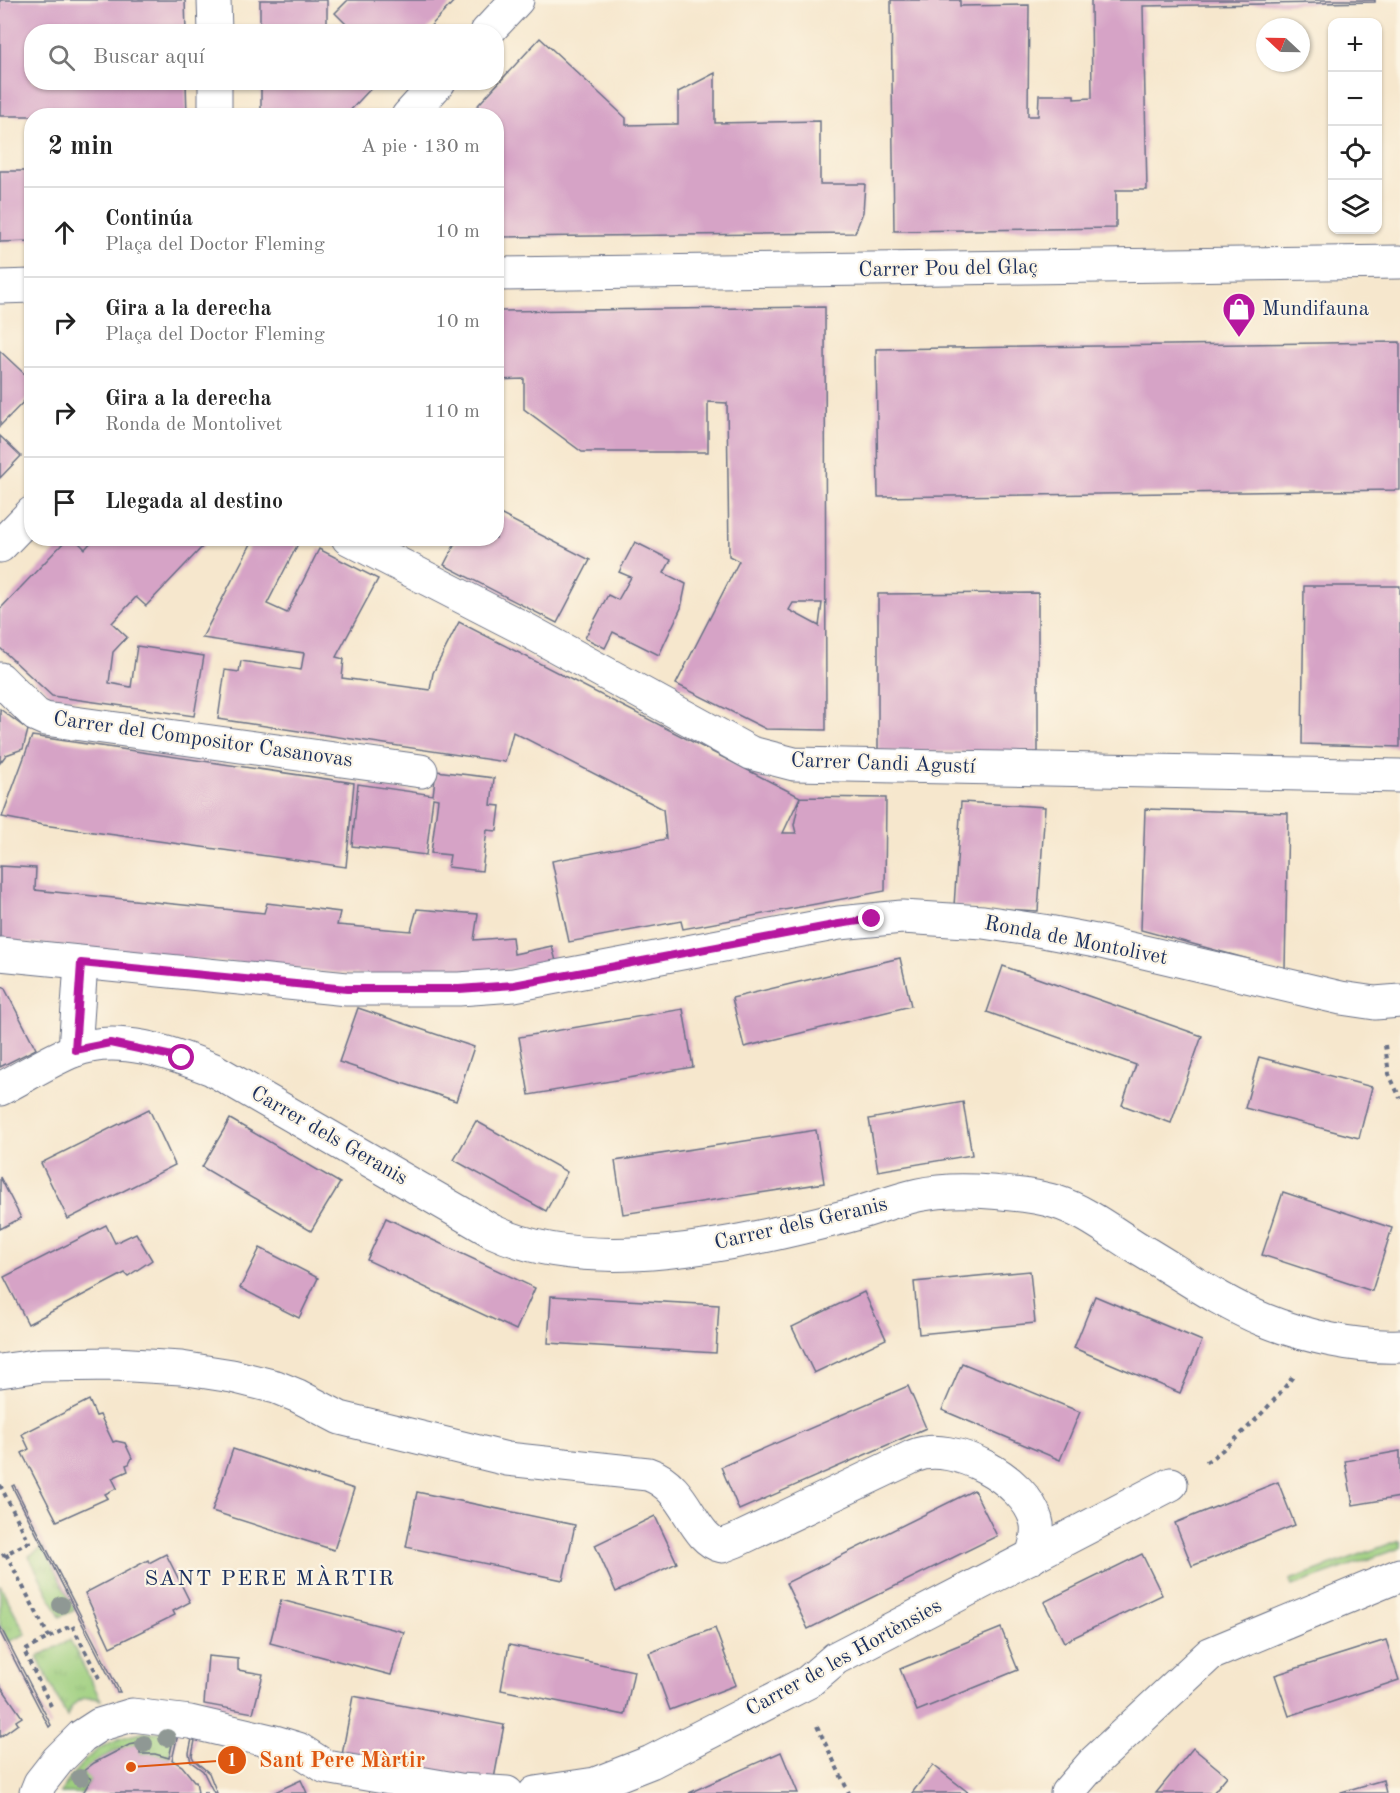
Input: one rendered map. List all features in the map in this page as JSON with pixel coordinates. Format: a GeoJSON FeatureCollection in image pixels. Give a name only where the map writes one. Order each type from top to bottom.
{"type":"FeatureCollection","features":[{"type":"Feature","properties":{"kind":"street"},"geometry":{"type":"LineString","coordinates":[[214,0],[214,24]]}},
{"type":"Feature","properties":{"kind":"street"},"geometry":{"type":"LineString","coordinates":[[494,24],[517,0]]}},
{"type":"Feature","properties":{"kind":"street"},"geometry":{"type":"LineString","coordinates":[[215,90],[215,108]]}},
{"type":"Feature","properties":{"kind":"street"},"geometry":{"type":"LineString","coordinates":[[415,108],[432,90]]}},
{"type":"Feature","properties":{"kind":"street","name":"Carrer Pou del Glaç"},"geometry":{"type":"LineString","coordinates":[[504,274],[1400,262]]}},
{"type":"Feature","properties":{"kind":"street"},"geometry":{"type":"LineString","coordinates":[[0,288],[24,286]]}},
{"type":"Feature","properties":{"kind":"street"},"geometry":{"type":"LineString","coordinates":[[0,546],[24,521]]}},
{"type":"Feature","properties":{"kind":"street","name":"Carrer Candi Agustí"},"geometry":{"type":"LineString","coordinates":[[364,546],[523,628],[751,753],[794,764],[1400,777]]}},
{"type":"Feature","properties":{"kind":"street","name":"Carrer del Compositor Casanovas"},"geometry":{"type":"LineString","coordinates":[[0,680],[36,715],[45,719],[421,771]]}},
{"type":"Feature","properties":{"kind":"street","name":"Ronda de Montolivet"},"geometry":{"type":"LineString","coordinates":[[0,954],[347,989],[459,989],[514,985],[839,924],[902,917],[983,922],[1043,931],[1101,942],[1341,998],[1375,1003],[1400,1001]]}},
{"type":"Feature","properties":{"kind":"street"},"geometry":{"type":"LineString","coordinates":[[0,1089],[75,1050],[81,963]]}},
{"type":"Feature","properties":{"kind":"street","name":"Carrer dels Geranis"},"geometry":{"type":"LineString","coordinates":[[75,1050],[110,1043],[182,1058],[212,1069],[492,1231],[528,1246],[580,1252],[664,1252],[722,1245],[842,1218],[918,1195],[962,1191],[1024,1195],[1058,1202],[1083,1214],[1179,1273],[1265,1320],[1349,1342],[1400,1346]]}},
{"type":"Feature","properties":{"kind":"street"},"geometry":{"type":"LineString","coordinates":[[0,1371],[42,1365],[115,1364],[182,1368],[232,1376],[276,1388],[298,1396],[339,1418],[507,1459],[648,1474],[667,1482],[707,1540],[722,1546],[914,1456],[925,1452],[943,1453],[986,1467],[1020,1492],[1032,1509],[1037,1522],[1038,1533],[1032,1557]]}},
{"type":"Feature","properties":{"kind":"street","name":"Carrer de les Hortènsies"},"geometry":{"type":"LineString","coordinates":[[535,1793],[595,1784],[651,1762],[798,1687],[818,1675],[836,1658],[1171,1484]]}},
{"type":"Feature","properties":{"kind":"street"},"geometry":{"type":"LineString","coordinates":[[1067,1793],[1094,1761],[1210,1654],[1400,1575]]}},
{"type":"Feature","properties":{"kind":"street"},"geometry":{"type":"LineString","coordinates":[[36,1790],[58,1760],[82,1736],[99,1725],[132,1715],[190,1722],[275,1742],[298,1749],[326,1767],[460,1790],[507,1793]]}},
{"type":"Feature","properties":{"kind":"path"},"geometry":{"type":"LineString","coordinates":[[1385,1044],[1389,1074],[1400,1098]]}},
{"type":"Feature","properties":{"kind":"path"},"geometry":{"type":"LineString","coordinates":[[1171,1484],[1215,1456],[1282,1392],[1304,1361],[1316,1335]]}},
{"type":"Feature","properties":{"kind":"path"},"geometry":{"type":"LineString","coordinates":[[0,1485],[29,1542],[0,1557]]}},
{"type":"Feature","properties":{"kind":"path"},"geometry":{"type":"LineString","coordinates":[[6,1554],[49,1637]]}},
{"type":"Feature","properties":{"kind":"path"},"geometry":{"type":"LineString","coordinates":[[29,1660],[24,1651],[72,1625],[78,1636]]}},
{"type":"Feature","properties":{"kind":"path"},"geometry":{"type":"LineString","coordinates":[[798,1687],[849,1793]]}},
{"type":"Feature","properties":{"kind":"green space"},"geometry":{"type":"Polygon","coordinates":[[[1400,1540],[1400,1548],[1292,1586],[1290,1580],[1400,1540]]]}},
{"type":"Feature","properties":{"kind":"green space"},"geometry":{"type":"Polygon","coordinates":[[[43,1547],[75,1610],[60,1617],[29,1556],[43,1547]]]}},
{"type":"Feature","properties":{"kind":"green space"},"geometry":{"type":"Polygon","coordinates":[[[0,1585],[26,1634],[8,1642],[0,1626],[0,1585]]]}},
{"type":"Feature","properties":{"kind":"green space"},"geometry":{"type":"Polygon","coordinates":[[[70,1640],[101,1700],[85,1698],[80,1700],[72,1706],[67,1717],[37,1657],[70,1640]]]}},
{"type":"Feature","properties":{"kind":"green space"},"geometry":{"type":"Polygon","coordinates":[[[150,1732],[175,1732],[169,1758],[154,1754],[140,1754],[140,1743],[132,1745],[110,1754],[83,1772],[91,1779],[82,1793],[60,1793],[77,1769],[97,1750],[120,1738],[150,1732]]]}},
{"type":"Feature","properties":{"kind":"building"},"geometry":{"type":"Polygon","coordinates":[[[0,0],[185,0],[186,24],[24,24],[24,90],[186,90],[187,108],[24,108],[24,116],[0,116],[0,0]]]}},
{"type":"Feature","properties":{"kind":"building"},"geometry":{"type":"Polygon","coordinates":[[[260,0],[327,0],[327,24],[260,24],[260,0]]]}},
{"type":"Feature","properties":{"kind":"building"},"geometry":{"type":"Polygon","coordinates":[[[348,0],[455,0],[432,24],[346,24],[335,13],[348,0]]]}},
{"type":"Feature","properties":{"kind":"building"},"geometry":{"type":"Polygon","coordinates":[[[891,0],[960,0],[960,6],[1029,5],[1028,116],[1038,116],[1039,95],[1074,95],[1074,99],[1092,98],[1091,0],[1375,0],[1375,2],[1143,6],[1147,190],[1116,190],[1116,228],[894,231],[891,0]]]}},
{"type":"Feature","properties":{"kind":"building"},"geometry":{"type":"Polygon","coordinates":[[[540,38],[626,118],[626,125],[678,124],[678,92],[715,73],[715,123],[820,121],[820,184],[865,184],[863,212],[855,233],[504,237],[504,108],[475,108],[492,90],[504,90],[504,77],[540,38]]]}},
{"type":"Feature","properties":{"kind":"building"},"geometry":{"type":"Polygon","coordinates":[[[261,90],[369,90],[353,108],[261,108],[261,90]]]}},
{"type":"Feature","properties":{"kind":"building"},"geometry":{"type":"Polygon","coordinates":[[[0,171],[24,171],[24,241],[0,242],[0,171]]]}},
{"type":"Feature","properties":{"kind":"building"},"geometry":{"type":"Polygon","coordinates":[[[825,307],[826,730],[766,729],[676,684],[739,561],[729,556],[727,403],[708,402],[708,452],[582,452],[524,409],[524,379],[504,380],[504,311],[825,307]],[[793,603],[789,610],[819,626],[822,603],[793,603]]]}},
{"type":"Feature","properties":{"kind":"building"},"geometry":{"type":"Polygon","coordinates":[[[1400,342],[1400,490],[878,497],[876,349],[1400,342]]]}},
{"type":"Feature","properties":{"kind":"building"},"geometry":{"type":"Polygon","coordinates":[[[0,351],[24,374],[24,401],[0,426],[0,351]]]}},
{"type":"Feature","properties":{"kind":"building"},"geometry":{"type":"Polygon","coordinates":[[[0,436],[21,456],[0,478],[0,436]]]}},
{"type":"Feature","properties":{"kind":"building"},"geometry":{"type":"Polygon","coordinates":[[[504,516],[590,560],[557,623],[444,565],[454,546],[504,546],[504,516]]]}},
{"type":"Feature","properties":{"kind":"building"},"geometry":{"type":"Polygon","coordinates":[[[635,542],[671,560],[664,573],[686,584],[681,608],[659,655],[613,632],[605,648],[585,638],[608,595],[618,600],[631,577],[619,572],[635,542]]]}},
{"type":"Feature","properties":{"kind":"building"},"geometry":{"type":"Polygon","coordinates":[[[60,546],[82,546],[85,549],[88,546],[203,546],[146,606],[136,597],[112,623],[127,637],[113,652],[109,683],[131,687],[137,646],[204,656],[194,716],[52,696],[0,648],[0,609],[60,546]]]}},
{"type":"Feature","properties":{"kind":"building"},"geometry":{"type":"Polygon","coordinates":[[[250,546],[297,546],[267,604],[287,613],[319,549],[378,579],[336,657],[344,659],[342,678],[430,690],[433,673],[459,622],[800,797],[886,798],[885,891],[683,929],[681,921],[569,942],[552,861],[666,839],[663,809],[513,732],[505,762],[218,719],[225,670],[239,672],[241,661],[301,670],[304,653],[202,638],[250,546]],[[800,797],[783,833],[796,833],[794,825],[800,797]]]}},
{"type":"Feature","properties":{"kind":"building"},"geometry":{"type":"Polygon","coordinates":[[[1304,586],[1400,586],[1400,747],[1302,744],[1304,586]]]}},
{"type":"Feature","properties":{"kind":"building"},"geometry":{"type":"Polygon","coordinates":[[[1038,593],[1038,752],[878,752],[878,594],[1038,593]]]}},
{"type":"Feature","properties":{"kind":"building"},"geometry":{"type":"Polygon","coordinates":[[[0,709],[28,730],[23,749],[6,755],[0,763],[0,709]]]}},
{"type":"Feature","properties":{"kind":"building"},"geometry":{"type":"Polygon","coordinates":[[[32,736],[354,783],[346,867],[43,825],[2,817],[32,736]]]}},
{"type":"Feature","properties":{"kind":"building"},"geometry":{"type":"Polygon","coordinates":[[[436,771],[494,778],[491,805],[500,806],[497,831],[487,830],[482,871],[448,867],[450,855],[431,853],[438,799],[433,798],[426,855],[352,846],[358,784],[433,795],[436,771]]]}},
{"type":"Feature","properties":{"kind":"building"},"geometry":{"type":"Polygon","coordinates":[[[961,802],[1045,807],[1038,911],[954,906],[961,802]]]}},
{"type":"Feature","properties":{"kind":"building"},"geometry":{"type":"Polygon","coordinates":[[[1145,809],[1288,813],[1285,969],[1141,930],[1145,809]]]}},
{"type":"Feature","properties":{"kind":"building"},"geometry":{"type":"Polygon","coordinates":[[[0,866],[36,868],[35,890],[264,913],[267,903],[340,912],[337,925],[411,931],[417,909],[478,914],[474,940],[512,937],[514,954],[552,946],[557,965],[403,979],[0,940],[0,866]]]}},
{"type":"Feature","properties":{"kind":"building"},"geometry":{"type":"Polygon","coordinates":[[[900,958],[911,1006],[744,1047],[732,998],[900,958]]]}},
{"type":"Feature","properties":{"kind":"building"},"geometry":{"type":"Polygon","coordinates":[[[1003,966],[1202,1036],[1171,1123],[1122,1105],[1136,1065],[987,1012],[1003,966]]]}},
{"type":"Feature","properties":{"kind":"building"},"geometry":{"type":"Polygon","coordinates":[[[4,987],[36,1049],[0,1067],[0,989],[4,987]]]}},
{"type":"Feature","properties":{"kind":"building"},"geometry":{"type":"Polygon","coordinates":[[[358,1008],[474,1047],[456,1101],[339,1062],[358,1008]]]}},
{"type":"Feature","properties":{"kind":"building"},"geometry":{"type":"Polygon","coordinates":[[[683,1009],[693,1067],[529,1095],[519,1037],[683,1009]]]}},
{"type":"Feature","properties":{"kind":"building"},"geometry":{"type":"Polygon","coordinates":[[[1259,1057],[1372,1087],[1359,1138],[1245,1108],[1259,1057]]]}},
{"type":"Feature","properties":{"kind":"building"},"geometry":{"type":"Polygon","coordinates":[[[963,1102],[972,1155],[878,1171],[869,1119],[963,1102]]]}},
{"type":"Feature","properties":{"kind":"building"},"geometry":{"type":"Polygon","coordinates":[[[149,1109],[175,1165],[68,1219],[41,1163],[149,1109]]]}},
{"type":"Feature","properties":{"kind":"building"},"geometry":{"type":"Polygon","coordinates":[[[230,1119],[340,1183],[311,1231],[202,1167],[230,1119]]]}},
{"type":"Feature","properties":{"kind":"building"},"geometry":{"type":"Polygon","coordinates":[[[476,1121],[567,1172],[546,1211],[454,1160],[476,1121]]]}},
{"type":"Feature","properties":{"kind":"building"},"geometry":{"type":"Polygon","coordinates":[[[816,1130],[824,1183],[623,1214],[615,1161],[816,1130]]]}},
{"type":"Feature","properties":{"kind":"building"},"geometry":{"type":"Polygon","coordinates":[[[0,1177],[21,1218],[0,1229],[0,1177]]]}},
{"type":"Feature","properties":{"kind":"building"},"geometry":{"type":"Polygon","coordinates":[[[1283,1192],[1392,1228],[1372,1291],[1262,1255],[1283,1192]]]}},
{"type":"Feature","properties":{"kind":"building"},"geometry":{"type":"Polygon","coordinates":[[[386,1218],[535,1288],[516,1330],[367,1260],[386,1218]]]}},
{"type":"Feature","properties":{"kind":"building"},"geometry":{"type":"Polygon","coordinates":[[[106,1225],[115,1243],[136,1233],[152,1260],[128,1276],[125,1273],[28,1324],[4,1277],[106,1225]]]}},
{"type":"Feature","properties":{"kind":"building"},"geometry":{"type":"Polygon","coordinates":[[[260,1248],[318,1278],[299,1318],[240,1288],[260,1248]]]}},
{"type":"Feature","properties":{"kind":"building"},"geometry":{"type":"Polygon","coordinates":[[[1030,1271],[1035,1323],[919,1334],[914,1282],[1030,1271]]]}},
{"type":"Feature","properties":{"kind":"building"},"geometry":{"type":"Polygon","coordinates":[[[864,1292],[886,1339],[814,1373],[792,1327],[864,1292]]]}},
{"type":"Feature","properties":{"kind":"building"},"geometry":{"type":"Polygon","coordinates":[[[551,1296],[719,1305],[716,1353],[548,1343],[551,1296]]]}},
{"type":"Feature","properties":{"kind":"building"},"geometry":{"type":"Polygon","coordinates":[[[1095,1296],[1202,1341],[1180,1393],[1074,1348],[1095,1296]]]}},
{"type":"Feature","properties":{"kind":"building"},"geometry":{"type":"Polygon","coordinates":[[[962,1363],[1080,1412],[1060,1460],[942,1410],[962,1363]]]}},
{"type":"Feature","properties":{"kind":"building"},"geometry":{"type":"Polygon","coordinates":[[[908,1386],[926,1428],[739,1510],[721,1467],[908,1386]]]}},
{"type":"Feature","properties":{"kind":"building"},"geometry":{"type":"Polygon","coordinates":[[[89,1400],[96,1416],[100,1415],[113,1442],[125,1443],[132,1458],[126,1465],[128,1471],[112,1478],[117,1488],[105,1494],[108,1498],[57,1521],[22,1453],[29,1449],[22,1434],[89,1400]]]}},
{"type":"Feature","properties":{"kind":"building"},"geometry":{"type":"Polygon","coordinates":[[[233,1449],[354,1489],[334,1550],[212,1511],[233,1449]]]}},
{"type":"Feature","properties":{"kind":"building"},"geometry":{"type":"Polygon","coordinates":[[[1400,1451],[1400,1497],[1353,1505],[1345,1461],[1400,1451]]]}},
{"type":"Feature","properties":{"kind":"building"},"geometry":{"type":"Polygon","coordinates":[[[1278,1482],[1295,1525],[1192,1566],[1175,1523],[1278,1482]]]}},
{"type":"Feature","properties":{"kind":"building"},"geometry":{"type":"Polygon","coordinates":[[[14,1485],[120,1692],[117,1692],[12,1486],[14,1485]]]}},
{"type":"Feature","properties":{"kind":"building"},"geometry":{"type":"Polygon","coordinates":[[[974,1490],[997,1536],[808,1629],[786,1583],[974,1490]]]}},
{"type":"Feature","properties":{"kind":"building"},"geometry":{"type":"Polygon","coordinates":[[[417,1492],[575,1525],[563,1580],[406,1547],[417,1492]]]}},
{"type":"Feature","properties":{"kind":"building"},"geometry":{"type":"Polygon","coordinates":[[[655,1516],[677,1563],[616,1592],[595,1545],[655,1516]]]}},
{"type":"Feature","properties":{"kind":"building"},"geometry":{"type":"Polygon","coordinates":[[[166,1554],[190,1602],[173,1611],[175,1615],[110,1647],[85,1593],[148,1560],[149,1563],[166,1554]]]}},
{"type":"Feature","properties":{"kind":"building"},"geometry":{"type":"Polygon","coordinates":[[[1142,1554],[1162,1595],[1064,1642],[1044,1602],[1142,1554]]]}},
{"type":"Feature","properties":{"kind":"building"},"geometry":{"type":"Polygon","coordinates":[[[281,1600],[404,1632],[391,1675],[270,1643],[281,1600]]]}},
{"type":"Feature","properties":{"kind":"building"},"geometry":{"type":"Polygon","coordinates":[[[0,1626],[51,1725],[49,1727],[0,1632],[0,1626]]]}},
{"type":"Feature","properties":{"kind":"building"},"geometry":{"type":"Polygon","coordinates":[[[715,1628],[736,1685],[670,1710],[649,1653],[715,1628]]]}},
{"type":"Feature","properties":{"kind":"building"},"geometry":{"type":"Polygon","coordinates":[[[1001,1628],[1018,1670],[917,1711],[900,1669],[1001,1628]]]}},
{"type":"Feature","properties":{"kind":"building"},"geometry":{"type":"Polygon","coordinates":[[[1386,1640],[1399,1680],[1289,1716],[1275,1675],[1386,1640]]]}},
{"type":"Feature","properties":{"kind":"building"},"geometry":{"type":"Polygon","coordinates":[[[509,1645],[634,1671],[625,1715],[501,1690],[509,1645]]]}},
{"type":"Feature","properties":{"kind":"building"},"geometry":{"type":"Polygon","coordinates":[[[208,1656],[238,1659],[238,1670],[263,1674],[253,1713],[204,1704],[208,1656]]]}},
{"type":"Feature","properties":{"kind":"building"},"geometry":{"type":"Polygon","coordinates":[[[0,1685],[22,1717],[16,1721],[18,1724],[0,1737],[0,1685]]]}},
{"type":"Feature","properties":{"kind":"building"},"geometry":{"type":"Polygon","coordinates":[[[353,1696],[504,1725],[493,1784],[342,1755],[353,1696]]]}},
{"type":"Feature","properties":{"kind":"building"},"geometry":{"type":"Polygon","coordinates":[[[179,1730],[172,1760],[182,1766],[196,1781],[198,1793],[83,1793],[91,1779],[82,1772],[94,1763],[129,1745],[140,1743],[140,1754],[155,1754],[169,1758],[175,1732],[179,1730]]]}},
{"type":"Feature","properties":{"kind":"building"},"geometry":{"type":"Polygon","coordinates":[[[193,1734],[196,1735],[192,1756],[209,1773],[217,1793],[214,1793],[203,1771],[191,1762],[189,1753],[193,1734]]]}},
{"type":"Feature","properties":{"kind":"building"},"geometry":{"type":"Polygon","coordinates":[[[1193,1748],[1227,1776],[1213,1793],[1156,1793],[1193,1748]]]}},
{"type":"Feature","properties":{"kind":"building"},"geometry":{"type":"Polygon","coordinates":[[[781,1752],[798,1793],[689,1793],[781,1752]]]}},
{"type":"Feature","properties":{"kind":"building"},"geometry":{"type":"Polygon","coordinates":[[[933,1765],[969,1793],[912,1793],[933,1765]]]}},
{"type":"Feature","properties":{"kind":"building"},"geometry":{"type":"Polygon","coordinates":[[[301,1780],[307,1793],[273,1793],[301,1780]]]}},
{"type":"Feature","properties":{"kind":"building"},"geometry":{"type":"Polygon","coordinates":[[[1383,1780],[1386,1793],[1341,1793],[1341,1792],[1383,1780]]]}},
{"type":"Feature","properties":{"kind":"place","name":"Mundifauna"},"geometry":{"type":"Point","coordinates":[1239,338]}},
{"type":"Feature","properties":{"kind":"place","name":"Sant Pere Màrtir"},"geometry":{"type":"Point","coordinates":[131,1767]}},
{"type":"Feature","properties":{"kind":"district","name":"SANT PERE MÀRTIR"},"geometry":{"type":"Point","coordinates":[270,1579]}},
{"type":"Feature","properties":{"kind":"route"},"geometry":{"type":"LineString","coordinates":[[182,1058],[110,1043],[75,1050],[81,963],[347,989],[459,989],[548,980],[872,919]]}}]}
